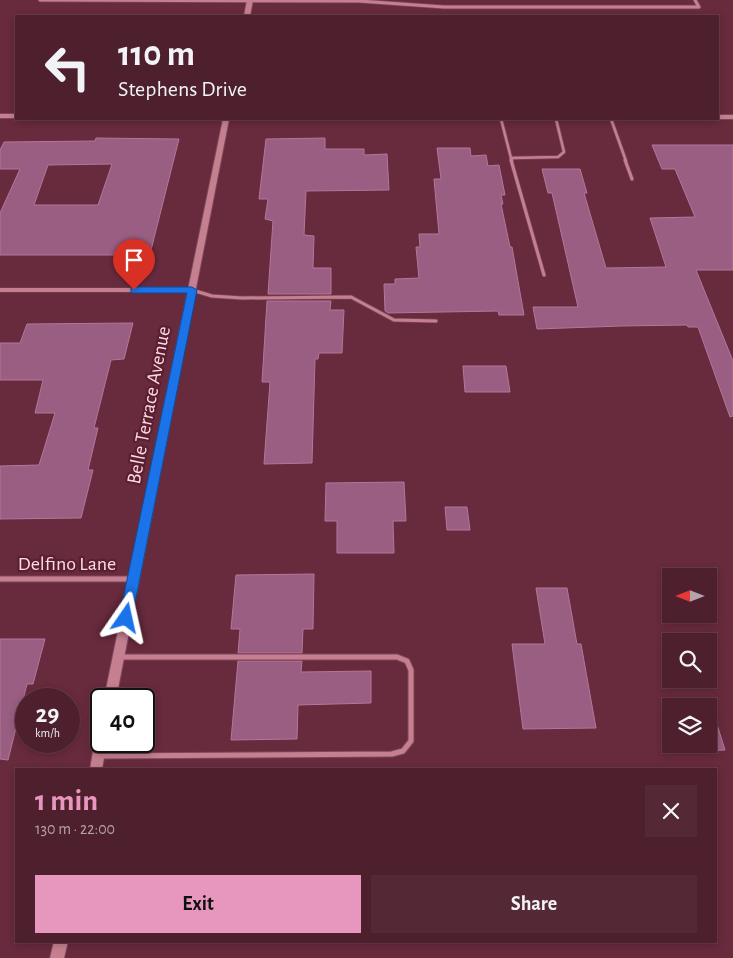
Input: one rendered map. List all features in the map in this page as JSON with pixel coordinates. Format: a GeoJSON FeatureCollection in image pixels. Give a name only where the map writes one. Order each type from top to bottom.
{"type":"FeatureCollection","features":[{"type":"Feature","properties":{"kind":"street"},"geometry":{"type":"LineString","coordinates":[[40,0],[359,1],[444,7],[698,7],[695,0]]}},
{"type":"Feature","properties":{"kind":"street"},"geometry":{"type":"LineString","coordinates":[[247,15],[250,0]]}},
{"type":"Feature","properties":{"kind":"street"},"geometry":{"type":"LineString","coordinates":[[0,116],[15,116]]}},
{"type":"Feature","properties":{"kind":"street"},"geometry":{"type":"LineString","coordinates":[[719,117],[733,117]]}},
{"type":"Feature","properties":{"kind":"street","name":"Belle Terrace Avenue"},"geometry":{"type":"LineString","coordinates":[[112,688],[226,120]]}},
{"type":"Feature","properties":{"kind":"street"},"geometry":{"type":"LineString","coordinates":[[0,290],[192,290]]}},
{"type":"Feature","properties":{"kind":"street","name":"Delfino Lane"},"geometry":{"type":"LineString","coordinates":[[0,579],[134,579]]}},
{"type":"Feature","properties":{"kind":"street"},"geometry":{"type":"LineString","coordinates":[[96,768],[99,753]]}},
{"type":"Feature","properties":{"kind":"street"},"geometry":{"type":"LineString","coordinates":[[57,958],[60,943]]}},
{"type":"Feature","properties":{"kind":"lane"},"geometry":{"type":"LineString","coordinates":[[501,120],[516,186],[536,244],[544,275]]}},
{"type":"Feature","properties":{"kind":"lane"},"geometry":{"type":"LineString","coordinates":[[511,158],[553,158],[562,155],[564,147],[556,120]]}},
{"type":"Feature","properties":{"kind":"lane"},"geometry":{"type":"LineString","coordinates":[[611,120],[632,179]]}},
{"type":"Feature","properties":{"kind":"lane"},"geometry":{"type":"LineString","coordinates":[[192,290],[212,296],[242,298],[351,297],[394,320],[436,321]]}},
{"type":"Feature","properties":{"kind":"lane"},"geometry":{"type":"LineString","coordinates":[[98,756],[392,754],[403,751],[411,741],[411,670],[406,661],[397,657],[118,657]]}},
{"type":"Feature","properties":{"kind":"building"},"geometry":{"type":"Polygon","coordinates":[[[96,138],[179,139],[151,250],[133,250],[131,255],[0,255],[0,213],[20,169],[0,169],[0,150],[4,142],[95,141],[96,138]],[[112,164],[48,165],[34,205],[98,205],[112,164]]]}},
{"type":"Feature","properties":{"kind":"building"},"geometry":{"type":"Polygon","coordinates":[[[325,138],[325,149],[364,149],[364,155],[387,154],[389,190],[306,191],[304,235],[314,236],[313,268],[331,268],[331,294],[268,294],[273,221],[265,219],[268,199],[259,199],[266,139],[325,138]]]}},
{"type":"Feature","properties":{"kind":"building"},"geometry":{"type":"Polygon","coordinates":[[[652,145],[733,145],[733,270],[696,270],[733,361],[733,416],[730,417],[698,327],[688,327],[687,325],[537,329],[533,307],[578,307],[552,193],[548,193],[542,169],[580,169],[587,193],[584,193],[606,268],[666,267],[650,218],[695,217],[675,169],[662,169],[652,145]]]}},
{"type":"Feature","properties":{"kind":"building"},"geometry":{"type":"Polygon","coordinates":[[[437,148],[470,148],[471,156],[486,155],[488,166],[499,165],[505,195],[501,195],[503,204],[501,204],[510,247],[512,247],[524,315],[499,315],[498,311],[388,313],[385,311],[384,284],[395,284],[395,279],[419,278],[416,247],[420,247],[419,234],[439,234],[434,179],[441,179],[437,148]]]}},
{"type":"Feature","properties":{"kind":"building"},"geometry":{"type":"Polygon","coordinates":[[[267,301],[331,301],[330,310],[344,310],[342,353],[319,353],[318,359],[315,359],[312,463],[264,464],[270,382],[262,382],[267,301]]]}},
{"type":"Feature","properties":{"kind":"building"},"geometry":{"type":"Polygon","coordinates":[[[133,323],[124,359],[111,360],[94,428],[98,428],[88,470],[93,470],[81,518],[0,519],[0,466],[39,465],[55,413],[35,413],[43,380],[0,380],[0,343],[20,343],[27,324],[133,323]]]}},
{"type":"Feature","properties":{"kind":"building"},"geometry":{"type":"Polygon","coordinates":[[[463,366],[506,366],[510,392],[465,392],[463,366]]]}},
{"type":"Feature","properties":{"kind":"building"},"geometry":{"type":"Polygon","coordinates":[[[404,482],[406,521],[393,521],[394,553],[337,553],[337,521],[325,521],[326,483],[404,482]]]}},
{"type":"Feature","properties":{"kind":"building"},"geometry":{"type":"Polygon","coordinates":[[[445,507],[467,507],[470,530],[447,530],[445,507]]]}},
{"type":"Feature","properties":{"kind":"building"},"geometry":{"type":"Polygon","coordinates":[[[314,574],[313,629],[303,629],[302,653],[238,653],[240,629],[231,629],[236,575],[314,574]]]}},
{"type":"Feature","properties":{"kind":"building"},"geometry":{"type":"Polygon","coordinates":[[[536,588],[567,588],[577,644],[581,644],[596,728],[523,729],[512,644],[545,644],[536,588]]]}},
{"type":"Feature","properties":{"kind":"building"},"geometry":{"type":"Polygon","coordinates":[[[0,639],[45,639],[33,684],[27,684],[26,688],[15,688],[15,732],[8,760],[0,759],[0,639]]]}},
{"type":"Feature","properties":{"kind":"building"},"geometry":{"type":"Polygon","coordinates":[[[238,661],[302,661],[301,672],[371,671],[371,703],[298,705],[297,739],[231,740],[238,661]]]}},
{"type":"Feature","properties":{"kind":"building"},"geometry":{"type":"Polygon","coordinates":[[[717,724],[725,750],[717,750],[717,724]]]}},
{"type":"Feature","properties":{"kind":"route"},"geometry":{"type":"LineString","coordinates":[[126,618],[192,290],[134,290]]}}]}
